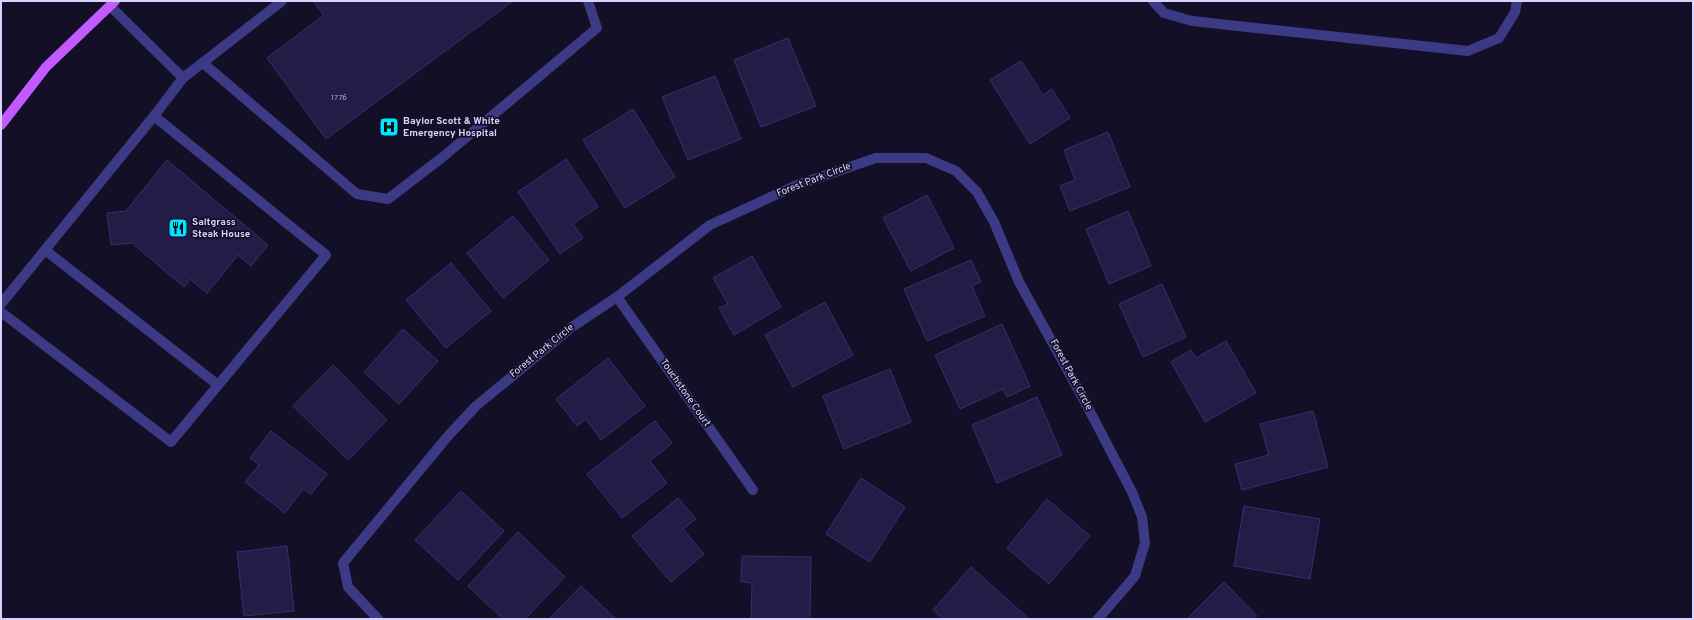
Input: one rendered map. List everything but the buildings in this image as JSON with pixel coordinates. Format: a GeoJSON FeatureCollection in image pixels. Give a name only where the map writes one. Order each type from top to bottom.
{"type":"FeatureCollection","features":[{"type":"Feature","properties":{"kind":"main road"},"geometry":{"type":"LineString","coordinates":[[1,125],[46,67],[112,3]]}},
{"type":"Feature","properties":{"kind":"street"},"geometry":{"type":"LineString","coordinates":[[1,304],[154,116],[183,78],[282,1]]}},
{"type":"Feature","properties":{"kind":"street"},"geometry":{"type":"LineString","coordinates":[[203,63],[357,194],[388,199],[444,156],[597,28],[588,1]]}},
{"type":"Feature","properties":{"kind":"street"},"geometry":{"type":"LineString","coordinates":[[1153,1],[1164,13],[1192,21],[1468,52],[1499,38],[1515,12],[1517,1]]}},
{"type":"Feature","properties":{"kind":"street"},"geometry":{"type":"LineString","coordinates":[[112,3],[183,78]]}},
{"type":"Feature","properties":{"kind":"street"},"geometry":{"type":"LineString","coordinates":[[1,312],[171,442],[326,255],[154,116]]}},
{"type":"Feature","properties":{"kind":"street","name":"Forest Park Circle"},"geometry":{"type":"LineString","coordinates":[[378,619],[348,587],[343,563],[448,436],[476,406],[572,327],[617,297],[710,225],[796,185],[876,158],[926,158],[956,171],[977,192],[994,222],[1019,282],[1084,400],[1132,492],[1142,517],[1145,543],[1134,576],[1098,619]]}},
{"type":"Feature","properties":{"kind":"street"},"geometry":{"type":"LineString","coordinates":[[45,250],[218,385]]}},
{"type":"Feature","properties":{"kind":"street","name":"Touchstone Court"},"geometry":{"type":"LineString","coordinates":[[617,297],[753,490]]}},
{"type":"Feature","properties":{"kind":"place","name":"Baylor Scott & White Emergency Hospital"},"geometry":{"type":"Point","coordinates":[389,127]}},
{"type":"Feature","properties":{"kind":"place","name":"Saltgrass Steak House"},"geometry":{"type":"Point","coordinates":[178,228]}}]}
